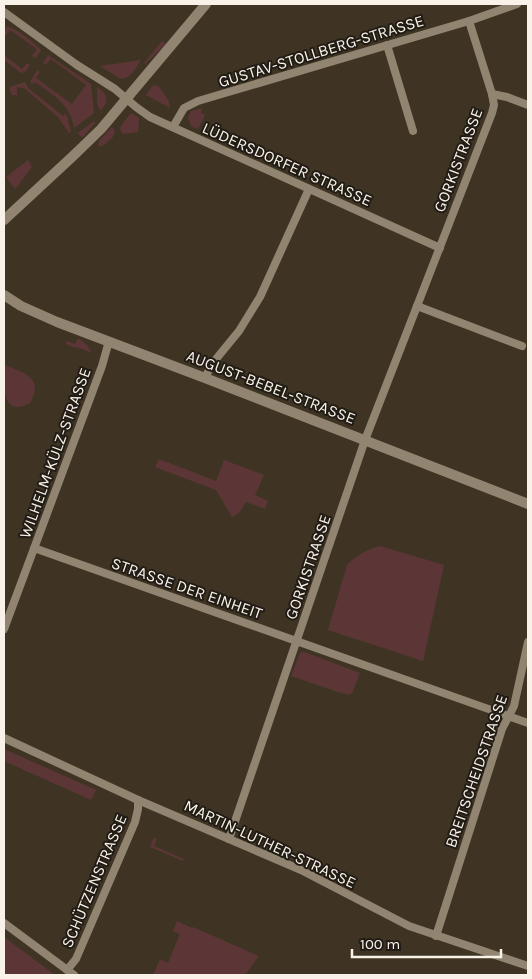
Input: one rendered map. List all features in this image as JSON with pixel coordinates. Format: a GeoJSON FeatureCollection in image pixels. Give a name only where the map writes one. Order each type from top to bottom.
{"type":"FeatureCollection","features":[{"type":"Feature","properties":{"kind":"street"},"geometry":{"type":"LineString","coordinates":[[4,220],[84,146],[127,100],[206,4]]}},
{"type":"Feature","properties":{"kind":"street","name":"GUSTAV-STOLLBERG-STRASSE"},"geometry":{"type":"LineString","coordinates":[[173,127],[184,108],[188,105],[469,21],[517,4]]}},
{"type":"Feature","properties":{"kind":"street","name":"LÜDERSDORFER STRASSE"},"geometry":{"type":"LineString","coordinates":[[4,12],[76,65],[115,89],[150,117],[440,248]]}},
{"type":"Feature","properties":{"kind":"street","name":"GORKISTRASSE"},"geometry":{"type":"LineString","coordinates":[[229,839],[365,440],[492,113],[494,105],[492,94],[469,21]]}},
{"type":"Feature","properties":{"kind":"street"},"geometry":{"type":"LineString","coordinates":[[387,45],[413,131]]}},
{"type":"Feature","properties":{"kind":"street"},"geometry":{"type":"LineString","coordinates":[[492,94],[528,105]]}},
{"type":"Feature","properties":{"kind":"street"},"geometry":{"type":"LineString","coordinates":[[205,378],[212,364],[239,331],[260,297],[309,189]]}},
{"type":"Feature","properties":{"kind":"street","name":"AUGUST-BEBEL-STRASSE"},"geometry":{"type":"LineString","coordinates":[[4,295],[21,306],[50,319],[528,504]]}},
{"type":"Feature","properties":{"kind":"street"},"geometry":{"type":"LineString","coordinates":[[417,306],[522,346]]}},
{"type":"Feature","properties":{"kind":"street","name":"WILHELM-KÜLZ-STRASSE"},"geometry":{"type":"LineString","coordinates":[[4,629],[102,366],[109,341]]}},
{"type":"Feature","properties":{"kind":"street","name":"STRASSE DER EINHEIT"},"geometry":{"type":"LineString","coordinates":[[34,548],[528,723]]}},
{"type":"Feature","properties":{"kind":"street","name":"BREITSCHEIDSTRASSE"},"geometry":{"type":"LineString","coordinates":[[436,936],[502,729],[514,706],[528,642]]}},
{"type":"Feature","properties":{"kind":"street","name":"MARTIN-LUTHER-STRASSE"},"geometry":{"type":"LineString","coordinates":[[4,738],[138,800],[301,870],[400,923],[528,966]]}},
{"type":"Feature","properties":{"kind":"street","name":"SCHÜTZENSTRASSE"},"geometry":{"type":"LineString","coordinates":[[67,970],[76,959],[135,822],[138,800]]}},
{"type":"Feature","properties":{"kind":"street"},"geometry":{"type":"LineString","coordinates":[[4,923],[74,975]]}},
{"type":"Feature","properties":{"kind":"shaded area"},"geometry":{"type":"Polygon","coordinates":[[[7,26],[26,36],[41,50],[36,58],[32,56],[37,49],[10,30],[4,38],[4,31],[7,26]]]}},
{"type":"Feature","properties":{"kind":"shaded area"},"geometry":{"type":"Polygon","coordinates":[[[162,41],[166,44],[145,64],[144,63],[162,41]]]}},
{"type":"Feature","properties":{"kind":"shaded area"},"geometry":{"type":"Polygon","coordinates":[[[4,55],[22,69],[27,63],[30,65],[25,72],[21,73],[4,60],[4,55]]]}},
{"type":"Feature","properties":{"kind":"shaded area"},"geometry":{"type":"Polygon","coordinates":[[[48,55],[91,84],[94,113],[74,128],[72,119],[65,106],[55,96],[35,82],[33,84],[30,82],[37,70],[40,72],[36,78],[72,104],[86,85],[51,59],[46,65],[43,63],[48,55]]]}},
{"type":"Feature","properties":{"kind":"shaded area"},"geometry":{"type":"Polygon","coordinates":[[[141,60],[130,75],[121,79],[100,66],[141,60]]]}},
{"type":"Feature","properties":{"kind":"shaded area"},"geometry":{"type":"Polygon","coordinates":[[[25,82],[28,88],[63,116],[65,114],[67,116],[71,131],[69,133],[58,117],[24,88],[17,87],[17,95],[12,95],[9,87],[25,82]]]}},
{"type":"Feature","properties":{"kind":"shaded area"},"geometry":{"type":"Polygon","coordinates":[[[153,85],[158,86],[164,94],[170,108],[146,95],[153,85]]]}},
{"type":"Feature","properties":{"kind":"shaded area"},"geometry":{"type":"Polygon","coordinates":[[[97,87],[104,92],[106,98],[105,104],[100,111],[97,103],[97,87]]]}},
{"type":"Feature","properties":{"kind":"shaded area"},"geometry":{"type":"Polygon","coordinates":[[[202,108],[201,113],[205,115],[198,129],[191,126],[188,118],[191,111],[202,108]]]}},
{"type":"Feature","properties":{"kind":"shaded area"},"geometry":{"type":"Polygon","coordinates":[[[130,114],[139,118],[138,132],[123,134],[120,130],[121,126],[130,114]]]}},
{"type":"Feature","properties":{"kind":"shaded area"},"geometry":{"type":"Polygon","coordinates":[[[94,121],[95,123],[82,138],[78,133],[94,121]]]}},
{"type":"Feature","properties":{"kind":"shaded area"},"geometry":{"type":"Polygon","coordinates":[[[112,127],[115,130],[113,137],[101,147],[98,145],[99,141],[112,127]]]}},
{"type":"Feature","properties":{"kind":"shaded area"},"geometry":{"type":"Polygon","coordinates":[[[28,160],[32,167],[15,189],[6,177],[28,160]]]}},
{"type":"Feature","properties":{"kind":"shaded area"},"geometry":{"type":"Polygon","coordinates":[[[78,338],[87,345],[92,353],[66,344],[66,341],[75,344],[78,338]]]}},
{"type":"Feature","properties":{"kind":"shaded area"},"geometry":{"type":"Polygon","coordinates":[[[4,365],[30,377],[35,388],[30,403],[20,407],[13,406],[9,402],[4,389],[4,365]]]}},
{"type":"Feature","properties":{"kind":"shaded area"},"geometry":{"type":"Polygon","coordinates":[[[159,459],[216,481],[224,460],[264,475],[255,495],[268,501],[265,509],[246,502],[239,513],[232,517],[216,490],[155,467],[159,459]]]}},
{"type":"Feature","properties":{"kind":"shaded area"},"geometry":{"type":"Polygon","coordinates":[[[380,546],[444,565],[423,661],[328,630],[347,565],[362,553],[380,546]]]}},
{"type":"Feature","properties":{"kind":"shaded area"},"geometry":{"type":"Polygon","coordinates":[[[304,652],[360,673],[352,693],[349,695],[341,693],[291,676],[300,653],[304,652]]]}},
{"type":"Feature","properties":{"kind":"shaded area"},"geometry":{"type":"Polygon","coordinates":[[[4,749],[96,790],[91,800],[4,761],[4,749]]]}},
{"type":"Feature","properties":{"kind":"shaded area"},"geometry":{"type":"Polygon","coordinates":[[[155,838],[157,839],[154,846],[184,859],[183,861],[150,847],[155,838]]]}},
{"type":"Feature","properties":{"kind":"shaded area"},"geometry":{"type":"Polygon","coordinates":[[[177,921],[259,956],[245,975],[153,975],[160,959],[168,963],[180,934],[173,931],[177,921]]]}},
{"type":"Feature","properties":{"kind":"shaded area"},"geometry":{"type":"Polygon","coordinates":[[[4,937],[55,975],[4,975],[4,937]]]}}]}
